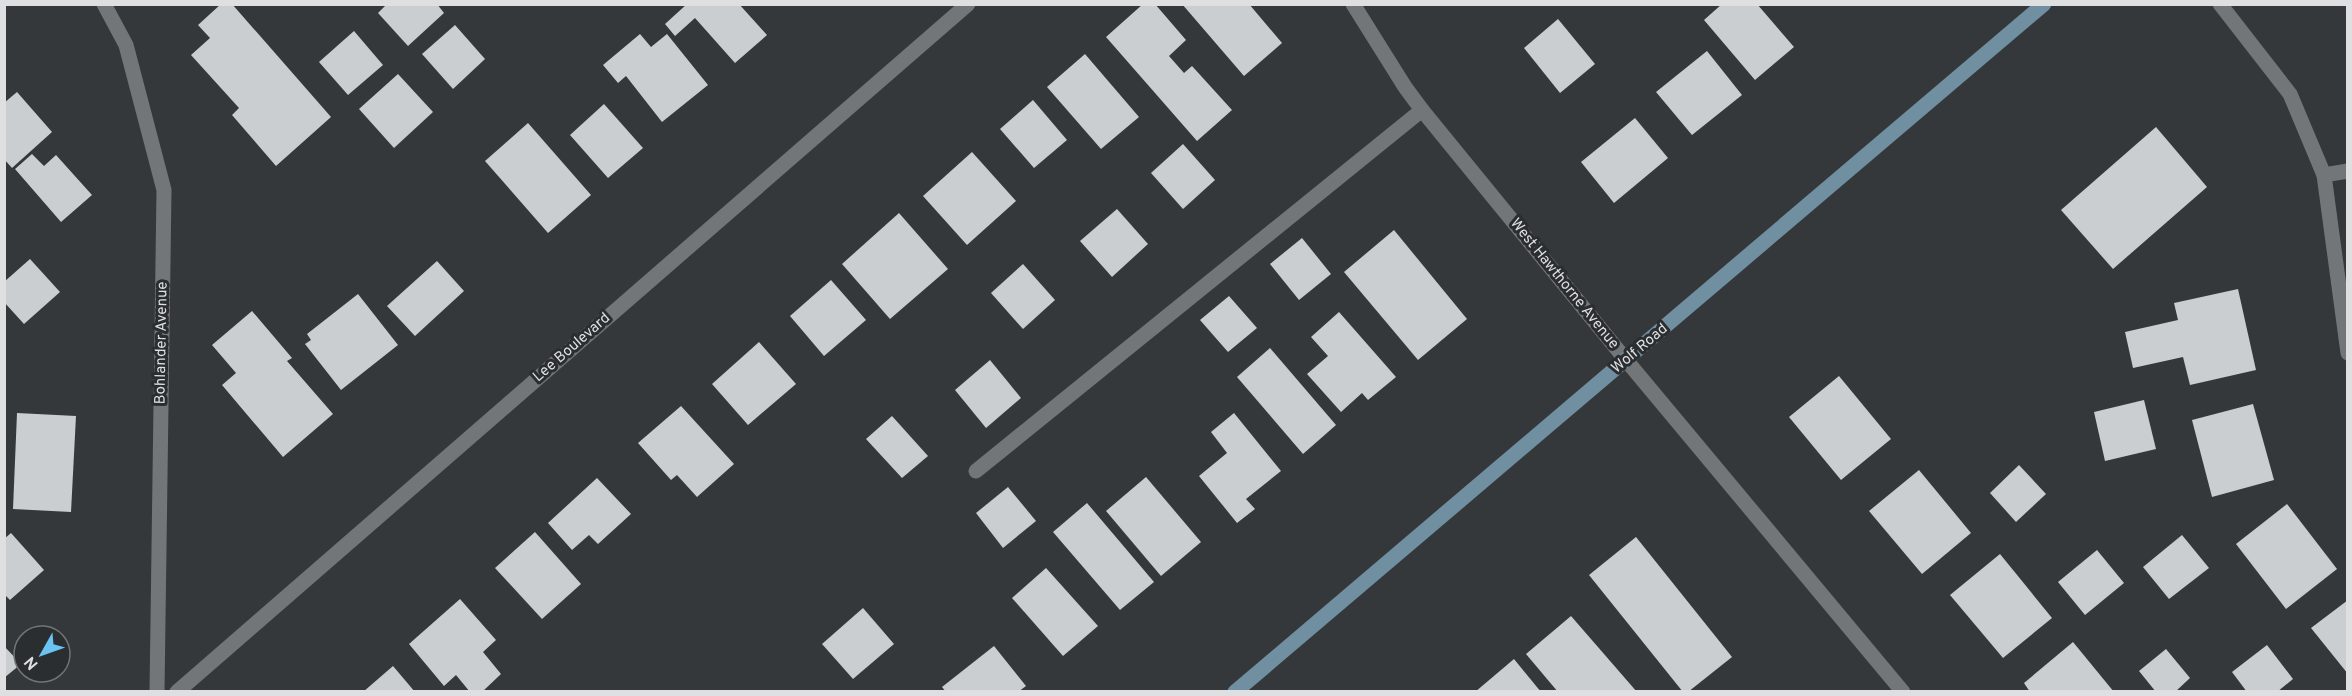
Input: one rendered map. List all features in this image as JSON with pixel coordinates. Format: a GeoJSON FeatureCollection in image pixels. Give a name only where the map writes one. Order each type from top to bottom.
{"type":"FeatureCollection","features":[{"type":"Feature","properties":{"kind":"main road","name":"Wolf Road"},"geometry":{"type":"LineString","coordinates":[[1235,692],[2044,4]]}},
{"type":"Feature","properties":{"kind":"street","name":"Bohlander Avenue"},"geometry":{"type":"LineString","coordinates":[[104,4],[126,45],[164,190],[157,692]]}},
{"type":"Feature","properties":{"kind":"street","name":"Lee Boulevard"},"geometry":{"type":"LineString","coordinates":[[177,692],[968,4]]}},
{"type":"Feature","properties":{"kind":"street","name":"West Hawthorne Avenue"},"geometry":{"type":"LineString","coordinates":[[1353,4],[1422,110],[1626,360],[1903,692]]}},
{"type":"Feature","properties":{"kind":"street"},"geometry":{"type":"LineString","coordinates":[[2220,4],[2290,94],[2324,175],[2348,352]]}},
{"type":"Feature","properties":{"kind":"street"},"geometry":{"type":"LineString","coordinates":[[976,471],[1422,110]]}},
{"type":"Feature","properties":{"kind":"street"},"geometry":{"type":"LineString","coordinates":[[2324,175],[2348,171]]}},
{"type":"Feature","properties":{"kind":"building"},"geometry":{"type":"Polygon","coordinates":[[[221,4],[232,4],[331,117],[276,166],[232,115],[239,108],[191,55],[210,38],[198,25],[221,4]]]}},
{"type":"Feature","properties":{"kind":"building"},"geometry":{"type":"Polygon","coordinates":[[[387,4],[437,4],[444,13],[408,46],[378,13],[387,4]]]}},
{"type":"Feature","properties":{"kind":"building"},"geometry":{"type":"Polygon","coordinates":[[[687,4],[739,4],[767,35],[735,63],[695,18],[675,36],[665,24],[687,4]]]}},
{"type":"Feature","properties":{"kind":"building"},"geometry":{"type":"Polygon","coordinates":[[[1143,4],[1155,4],[1186,40],[1169,56],[1184,73],[1192,66],[1232,110],[1197,141],[1106,37],[1143,4]]]}},
{"type":"Feature","properties":{"kind":"building"},"geometry":{"type":"Polygon","coordinates":[[[1182,4],[1249,4],[1282,43],[1244,76],[1182,4]]]}},
{"type":"Feature","properties":{"kind":"building"},"geometry":{"type":"Polygon","coordinates":[[[1722,4],[1757,4],[1794,47],[1755,80],[1704,20],[1722,4]]]}},
{"type":"Feature","properties":{"kind":"building"},"geometry":{"type":"Polygon","coordinates":[[[1558,19],[1595,64],[1560,93],[1524,48],[1558,19]]]}},
{"type":"Feature","properties":{"kind":"building"},"geometry":{"type":"Polygon","coordinates":[[[455,25],[485,59],[453,89],[422,54],[455,25]]]}},
{"type":"Feature","properties":{"kind":"building"},"geometry":{"type":"Polygon","coordinates":[[[354,31],[383,65],[348,95],[319,62],[354,31]]]}},
{"type":"Feature","properties":{"kind":"building"},"geometry":{"type":"Polygon","coordinates":[[[640,34],[651,47],[667,34],[708,85],[662,122],[626,76],[618,83],[603,65],[640,34]]]}},
{"type":"Feature","properties":{"kind":"building"},"geometry":{"type":"Polygon","coordinates":[[[1707,51],[1742,95],[1692,135],[1656,92],[1707,51]]]}},
{"type":"Feature","properties":{"kind":"building"},"geometry":{"type":"Polygon","coordinates":[[[1085,54],[1139,117],[1101,149],[1047,87],[1085,54]]]}},
{"type":"Feature","properties":{"kind":"building"},"geometry":{"type":"Polygon","coordinates":[[[398,74],[433,112],[394,148],[359,109],[398,74]]]}},
{"type":"Feature","properties":{"kind":"building"},"geometry":{"type":"Polygon","coordinates":[[[17,92],[52,132],[12,168],[4,159],[4,103],[17,92]]]}},
{"type":"Feature","properties":{"kind":"building"},"geometry":{"type":"Polygon","coordinates":[[[1033,100],[1067,140],[1034,168],[1000,129],[1033,100]]]}},
{"type":"Feature","properties":{"kind":"building"},"geometry":{"type":"Polygon","coordinates":[[[604,104],[643,148],[608,178],[570,135],[604,104]]]}},
{"type":"Feature","properties":{"kind":"building"},"geometry":{"type":"Polygon","coordinates":[[[1635,118],[1668,158],[1614,203],[1581,162],[1635,118]]]}},
{"type":"Feature","properties":{"kind":"building"},"geometry":{"type":"Polygon","coordinates":[[[528,123],[591,195],[548,233],[485,161],[528,123]]]}},
{"type":"Feature","properties":{"kind":"building"},"geometry":{"type":"Polygon","coordinates":[[[2156,127],[2207,187],[2113,269],[2061,210],[2156,127]]]}},
{"type":"Feature","properties":{"kind":"building"},"geometry":{"type":"Polygon","coordinates":[[[1183,144],[1215,180],[1183,209],[1151,173],[1183,144]]]}},
{"type":"Feature","properties":{"kind":"building"},"geometry":{"type":"Polygon","coordinates":[[[972,152],[1016,201],[967,245],[923,196],[972,152]]]}},
{"type":"Feature","properties":{"kind":"building"},"geometry":{"type":"Polygon","coordinates":[[[32,154],[44,166],[56,155],[92,195],[61,222],[15,169],[32,154]]]}},
{"type":"Feature","properties":{"kind":"building"},"geometry":{"type":"Polygon","coordinates":[[[1117,209],[1148,244],[1112,277],[1080,241],[1117,209]]]}},
{"type":"Feature","properties":{"kind":"building"},"geometry":{"type":"Polygon","coordinates":[[[899,213],[948,269],[890,319],[842,264],[899,213]]]}},
{"type":"Feature","properties":{"kind":"building"},"geometry":{"type":"Polygon","coordinates":[[[1394,230],[1467,319],[1418,360],[1344,272],[1394,230]]]}},
{"type":"Feature","properties":{"kind":"building"},"geometry":{"type":"Polygon","coordinates":[[[1302,238],[1331,274],[1299,300],[1270,264],[1302,238]]]}},
{"type":"Feature","properties":{"kind":"building"},"geometry":{"type":"Polygon","coordinates":[[[30,259],[60,292],[24,324],[4,302],[4,282],[30,259]]]}},
{"type":"Feature","properties":{"kind":"building"},"geometry":{"type":"Polygon","coordinates":[[[437,261],[464,291],[415,336],[387,306],[437,261]]]}},
{"type":"Feature","properties":{"kind":"building"},"geometry":{"type":"Polygon","coordinates":[[[1023,264],[1055,300],[1023,329],[991,293],[1023,264]]]}},
{"type":"Feature","properties":{"kind":"building"},"geometry":{"type":"Polygon","coordinates":[[[831,280],[866,320],[824,356],[790,316],[831,280]]]}},
{"type":"Feature","properties":{"kind":"building"},"geometry":{"type":"Polygon","coordinates":[[[2238,289],[2256,370],[2190,385],[2183,357],[2133,368],[2125,332],[2178,320],[2174,303],[2238,289]]]}},
{"type":"Feature","properties":{"kind":"building"},"geometry":{"type":"Polygon","coordinates":[[[358,294],[398,345],[341,390],[305,344],[311,340],[307,334],[358,294]]]}},
{"type":"Feature","properties":{"kind":"building"},"geometry":{"type":"Polygon","coordinates":[[[1229,296],[1257,328],[1228,352],[1200,320],[1229,296]]]}},
{"type":"Feature","properties":{"kind":"building"},"geometry":{"type":"Polygon","coordinates":[[[252,311],[292,358],[287,361],[333,414],[283,457],[222,385],[236,373],[212,345],[252,311]]]}},
{"type":"Feature","properties":{"kind":"building"},"geometry":{"type":"Polygon","coordinates":[[[1339,312],[1396,377],[1368,400],[1362,393],[1341,412],[1307,374],[1328,356],[1311,337],[1339,312]]]}},
{"type":"Feature","properties":{"kind":"building"},"geometry":{"type":"Polygon","coordinates":[[[759,342],[796,384],[748,425],[712,384],[759,342]]]}},
{"type":"Feature","properties":{"kind":"building"},"geometry":{"type":"Polygon","coordinates":[[[1270,348],[1336,425],[1303,454],[1237,377],[1270,348]]]}},
{"type":"Feature","properties":{"kind":"building"},"geometry":{"type":"Polygon","coordinates":[[[990,360],[1021,398],[986,428],[955,390],[990,360]]]}},
{"type":"Feature","properties":{"kind":"building"},"geometry":{"type":"Polygon","coordinates":[[[1839,376],[1891,439],[1841,480],[1789,417],[1839,376]]]}},
{"type":"Feature","properties":{"kind":"building"},"geometry":{"type":"Polygon","coordinates":[[[2144,400],[2156,449],[2105,461],[2094,412],[2144,400]]]}},
{"type":"Feature","properties":{"kind":"building"},"geometry":{"type":"Polygon","coordinates":[[[2253,404],[2274,480],[2212,497],[2192,420],[2253,404]]]}},
{"type":"Feature","properties":{"kind":"building"},"geometry":{"type":"Polygon","coordinates":[[[681,406],[734,464],[697,497],[677,475],[671,480],[638,443],[681,406]]]}},
{"type":"Feature","properties":{"kind":"building"},"geometry":{"type":"Polygon","coordinates":[[[17,413],[76,416],[71,512],[13,509],[17,413]]]}},
{"type":"Feature","properties":{"kind":"building"},"geometry":{"type":"Polygon","coordinates":[[[1234,413],[1281,471],[1246,499],[1255,509],[1237,523],[1199,476],[1227,453],[1211,432],[1234,413]]]}},
{"type":"Feature","properties":{"kind":"building"},"geometry":{"type":"Polygon","coordinates":[[[892,416],[928,456],[902,478],[866,439],[892,416]]]}},
{"type":"Feature","properties":{"kind":"building"},"geometry":{"type":"Polygon","coordinates":[[[2019,465],[2046,494],[2016,522],[1990,493],[2019,465]]]}},
{"type":"Feature","properties":{"kind":"building"},"geometry":{"type":"Polygon","coordinates":[[[1919,470],[1971,533],[1922,574],[1869,511],[1919,470]]]}},
{"type":"Feature","properties":{"kind":"building"},"geometry":{"type":"Polygon","coordinates":[[[1146,477],[1201,542],[1161,576],[1106,511],[1146,477]]]}},
{"type":"Feature","properties":{"kind":"building"},"geometry":{"type":"Polygon","coordinates":[[[597,478],[631,514],[598,544],[589,535],[572,550],[548,523],[597,478]]]}},
{"type":"Feature","properties":{"kind":"building"},"geometry":{"type":"Polygon","coordinates":[[[1008,487],[1036,521],[1003,548],[976,513],[1008,487]]]}},
{"type":"Feature","properties":{"kind":"building"},"geometry":{"type":"Polygon","coordinates":[[[1087,503],[1154,582],[1120,610],[1053,532],[1087,503]]]}},
{"type":"Feature","properties":{"kind":"building"},"geometry":{"type":"Polygon","coordinates":[[[2287,504],[2337,569],[2286,609],[2236,544],[2287,504]]]}},
{"type":"Feature","properties":{"kind":"building"},"geometry":{"type":"Polygon","coordinates":[[[535,532],[581,584],[542,619],[495,568],[535,532]]]}},
{"type":"Feature","properties":{"kind":"building"},"geometry":{"type":"Polygon","coordinates":[[[11,533],[44,570],[10,600],[4,594],[4,539],[11,533]]]}},
{"type":"Feature","properties":{"kind":"building"},"geometry":{"type":"Polygon","coordinates":[[[2182,535],[2209,568],[2169,599],[2143,567],[2182,535]]]}},
{"type":"Feature","properties":{"kind":"building"},"geometry":{"type":"Polygon","coordinates":[[[1636,537],[1732,657],[1688,692],[1683,692],[1589,575],[1636,537]]]}},
{"type":"Feature","properties":{"kind":"building"},"geometry":{"type":"Polygon","coordinates":[[[2097,550],[2124,583],[2085,615],[2058,582],[2097,550]]]}},
{"type":"Feature","properties":{"kind":"building"},"geometry":{"type":"Polygon","coordinates":[[[2000,554],[2052,618],[2003,658],[1950,595],[2000,554]]]}},
{"type":"Feature","properties":{"kind":"building"},"geometry":{"type":"Polygon","coordinates":[[[1046,568],[1098,626],[1063,656],[1012,598],[1046,568]]]}},
{"type":"Feature","properties":{"kind":"building"},"geometry":{"type":"Polygon","coordinates":[[[460,599],[496,640],[483,652],[501,674],[482,692],[470,692],[456,675],[444,686],[409,644],[460,599]]]}},
{"type":"Feature","properties":{"kind":"building"},"geometry":{"type":"Polygon","coordinates":[[[2348,600],[2348,674],[2311,628],[2348,600]]]}},
{"type":"Feature","properties":{"kind":"building"},"geometry":{"type":"Polygon","coordinates":[[[863,608],[894,644],[853,679],[822,644],[863,608]]]}},
{"type":"Feature","properties":{"kind":"building"},"geometry":{"type":"Polygon","coordinates":[[[1571,616],[1637,692],[1558,692],[1526,654],[1571,616]]]}},
{"type":"Feature","properties":{"kind":"building"},"geometry":{"type":"Polygon","coordinates":[[[2073,642],[2114,692],[2030,692],[2024,683],[2073,642]]]}},
{"type":"Feature","properties":{"kind":"building"},"geometry":{"type":"Polygon","coordinates":[[[2267,645],[2293,679],[2277,692],[2247,692],[2232,672],[2267,645]]]}},
{"type":"Feature","properties":{"kind":"building"},"geometry":{"type":"Polygon","coordinates":[[[4,646],[12,654],[12,671],[4,678],[4,646]]]}},
{"type":"Feature","properties":{"kind":"building"},"geometry":{"type":"Polygon","coordinates":[[[994,646],[1026,686],[1018,692],[946,692],[942,687],[994,646]]]}},
{"type":"Feature","properties":{"kind":"building"},"geometry":{"type":"Polygon","coordinates":[[[2166,649],[2190,678],[2175,692],[2156,692],[2139,671],[2166,649]]]}},
{"type":"Feature","properties":{"kind":"building"},"geometry":{"type":"Polygon","coordinates":[[[1514,659],[1541,692],[1475,692],[1514,659]]]}},
{"type":"Feature","properties":{"kind":"building"},"geometry":{"type":"Polygon","coordinates":[[[393,666],[415,692],[363,692],[393,666]]]}}]}
